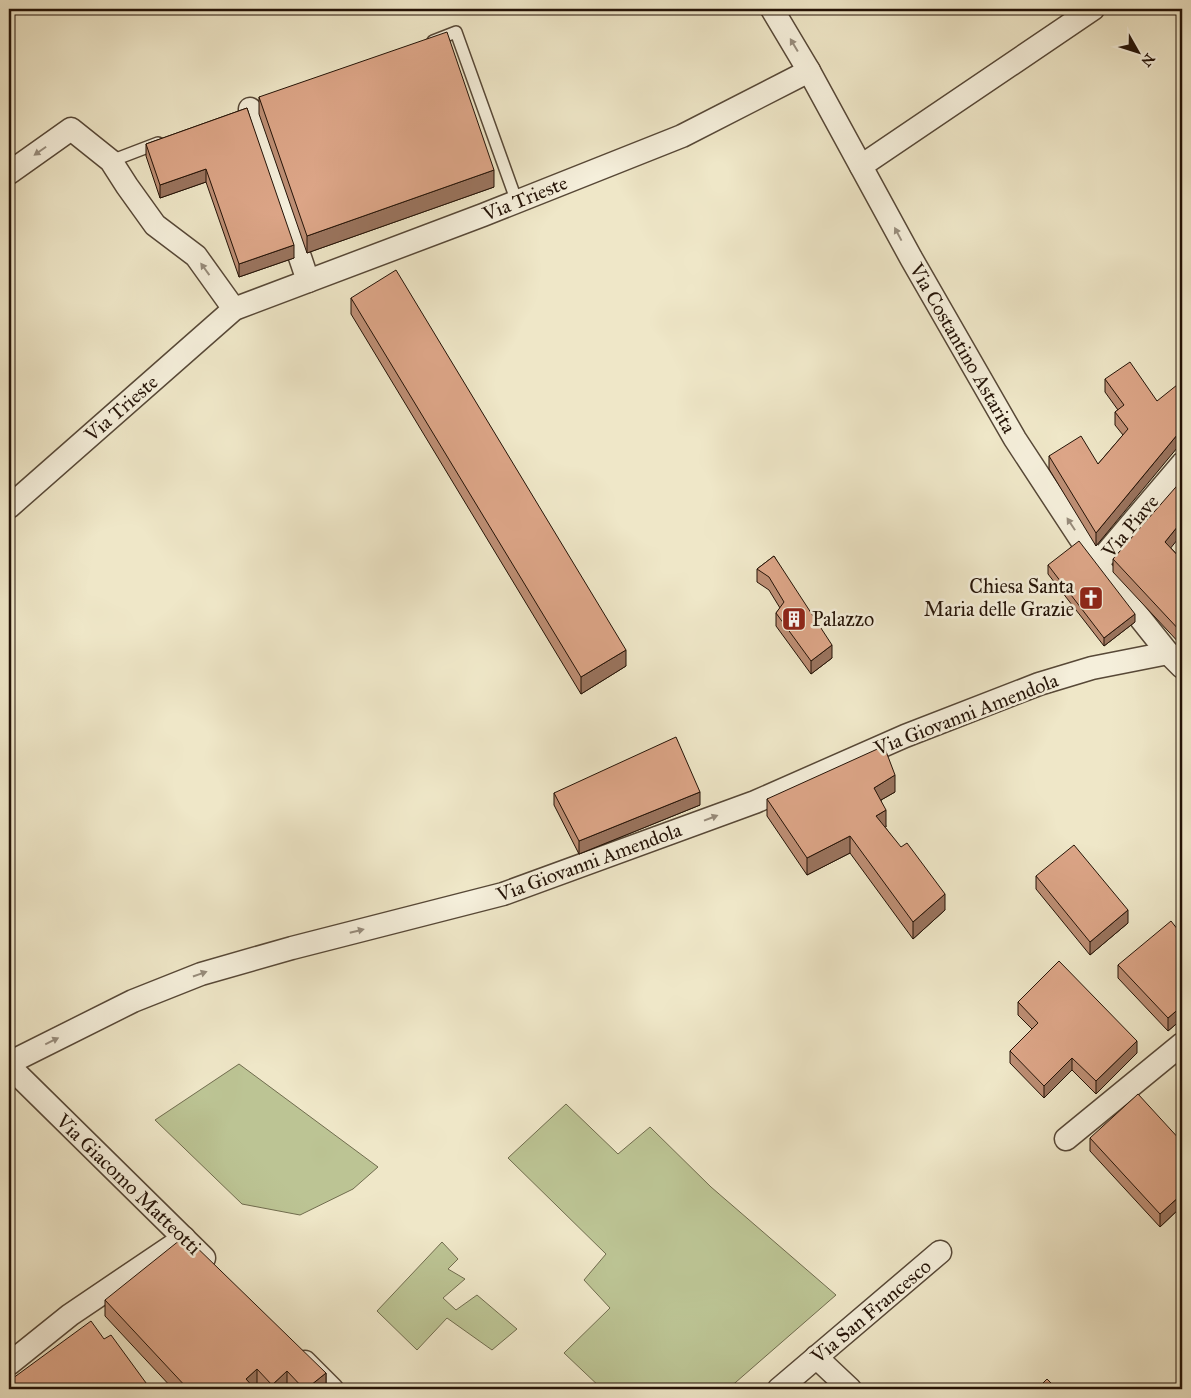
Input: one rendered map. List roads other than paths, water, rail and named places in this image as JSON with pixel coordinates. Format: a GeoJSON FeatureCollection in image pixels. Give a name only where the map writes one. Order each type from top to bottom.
{"type":"FeatureCollection","features":[{"type":"Feature","properties":{"kind":"street","name":"Via Costantino Astarita"},"geometry":{"type":"LineString","coordinates":[[772,9],[809,71],[911,258],[1016,439],[1097,564],[1175,660]]}},
{"type":"Feature","properties":{"kind":"street"},"geometry":{"type":"LineString","coordinates":[[861,166],[1093,9]]}},
{"type":"Feature","properties":{"kind":"street","name":"Via Trieste"},"geometry":{"type":"LineString","coordinates":[[9,507],[234,309],[517,202],[682,136],[809,71]]}},
{"type":"Feature","properties":{"kind":"street"},"geometry":{"type":"LineString","coordinates":[[250,109],[308,281]]}},
{"type":"Feature","properties":{"kind":"street"},"geometry":{"type":"LineString","coordinates":[[9,173],[71,129],[111,161],[155,225],[196,256],[234,309]]}},
{"type":"Feature","properties":{"kind":"street","name":"Via Piave"},"geometry":{"type":"LineString","coordinates":[[1097,564],[1182,464]]}},
{"type":"Feature","properties":{"kind":"street","name":"Via Giovanni Amendola"},"geometry":{"type":"LineString","coordinates":[[9,1064],[133,1001],[200,974],[292,948],[503,894],[755,802],[905,736],[1039,684],[1092,668],[1175,660]]}},
{"type":"Feature","properties":{"kind":"street"},"geometry":{"type":"LineString","coordinates":[[1066,1139],[1182,1044]]}},
{"type":"Feature","properties":{"kind":"street","name":"Via Giacomo Matteotti"},"geometry":{"type":"LineString","coordinates":[[9,1064],[218,1272]]}},
{"type":"Feature","properties":{"kind":"street"},"geometry":{"type":"LineString","coordinates":[[9,1364],[70,1315],[184,1238]]}},
{"type":"Feature","properties":{"kind":"street","name":"Via San Francesco"},"geometry":{"type":"LineString","coordinates":[[779,1389],[940,1252]]}},
{"type":"Feature","properties":{"kind":"street"},"geometry":{"type":"LineString","coordinates":[[292,1348],[332,1389]]}},
{"type":"Feature","properties":{"kind":"street"},"geometry":{"type":"LineString","coordinates":[[816,1357],[850,1389]]}},
{"type":"Feature","properties":{"kind":"lane"},"geometry":{"type":"LineString","coordinates":[[420,46],[456,32],[517,202]]}},
{"type":"Feature","properties":{"kind":"lane"},"geometry":{"type":"LineString","coordinates":[[111,161],[166,140]]}},
{"type":"Feature","properties":{"kind":"place","name":"Chiesa Santa Maria delle Grazie"},"geometry":{"type":"Point","coordinates":[1091,598]}},
{"type":"Feature","properties":{"kind":"place","name":"Palazzo"},"geometry":{"type":"Point","coordinates":[794,619]}}]}
